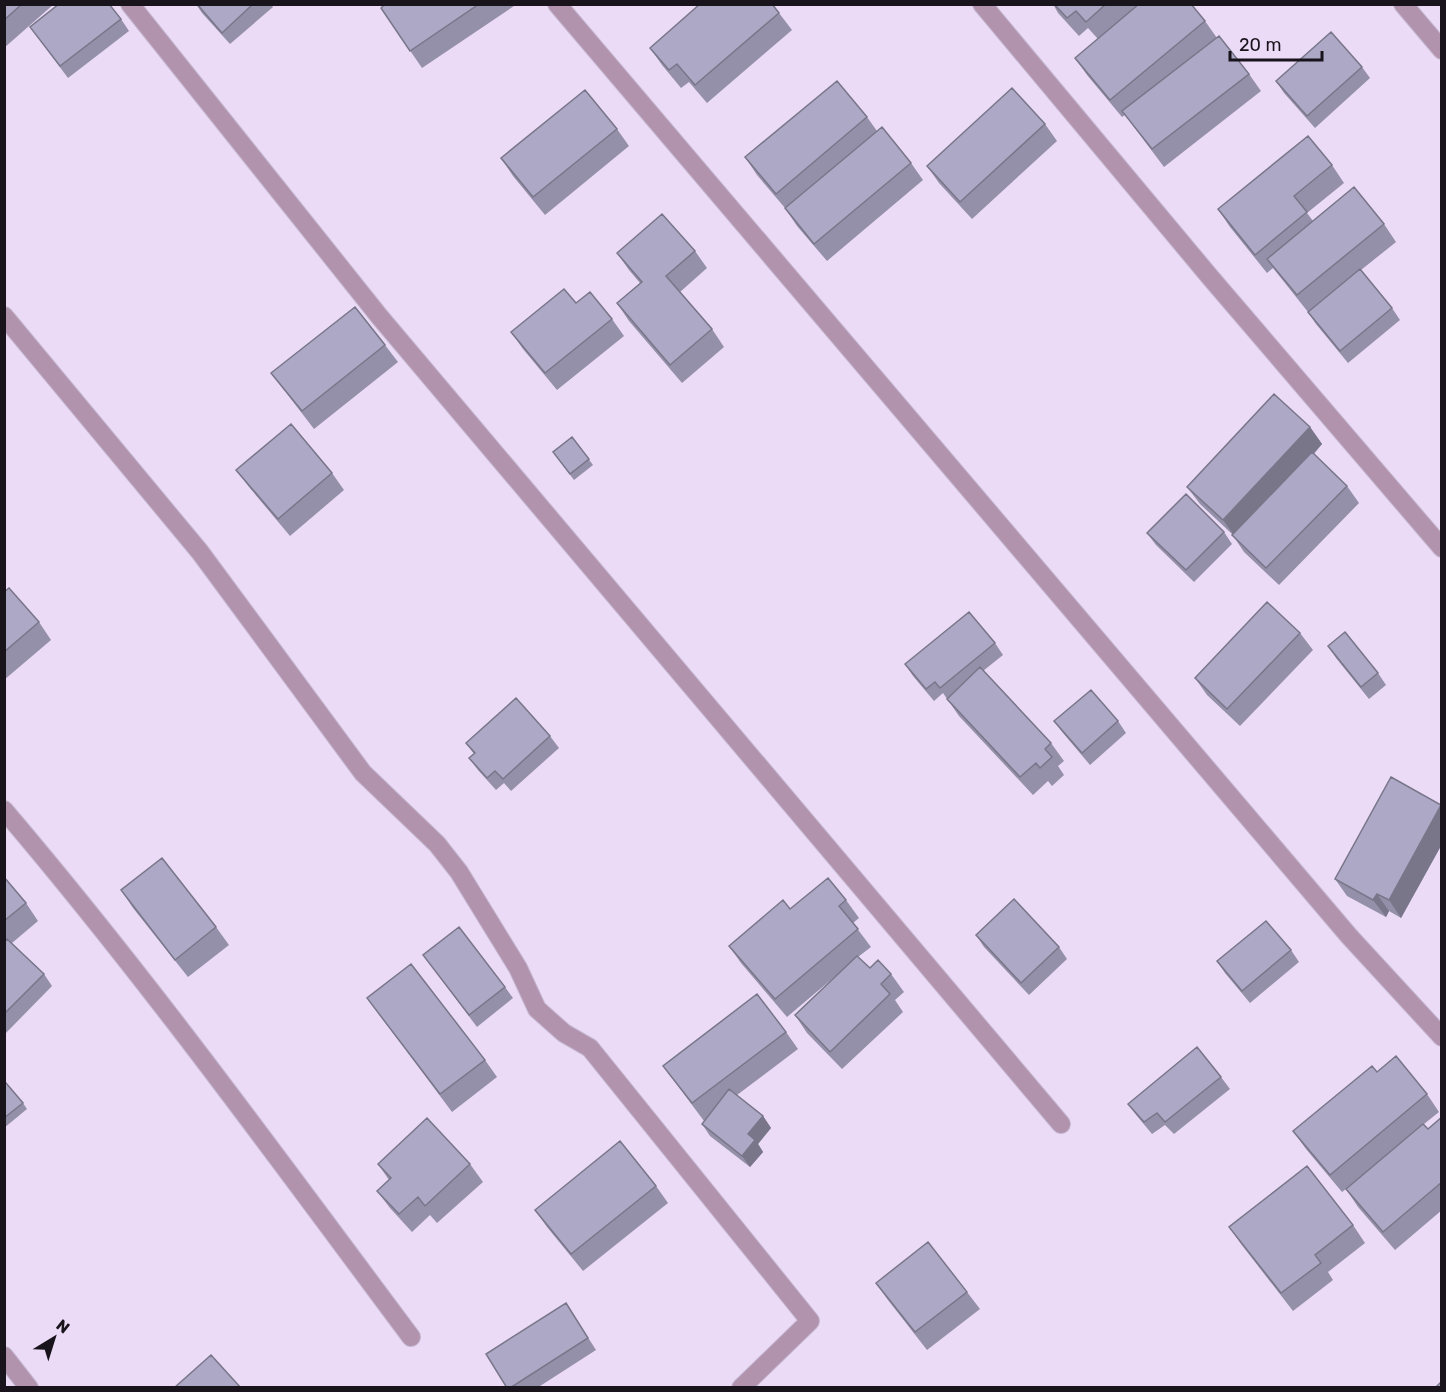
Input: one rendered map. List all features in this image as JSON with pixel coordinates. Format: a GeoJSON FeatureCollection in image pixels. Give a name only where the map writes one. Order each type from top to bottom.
{"type":"FeatureCollection","features":[{"type":"Feature","properties":{"kind":"street"},"geometry":{"type":"LineString","coordinates":[[130,4],[379,316],[1061,1124]]}},
{"type":"Feature","properties":{"kind":"street"},"geometry":{"type":"LineString","coordinates":[[557,4],[1341,927],[1442,1037]]}},
{"type":"Feature","properties":{"kind":"street"},"geometry":{"type":"LineString","coordinates":[[982,4],[1218,286],[1442,548]]}},
{"type":"Feature","properties":{"kind":"street"},"geometry":{"type":"LineString","coordinates":[[1403,4],[1442,50]]}},
{"type":"Feature","properties":{"kind":"street"},"geometry":{"type":"LineString","coordinates":[[4,316],[200,552],[363,773],[437,844],[459,872],[518,968],[537,1009],[564,1033],[590,1048],[810,1321],[741,1388]]}},
{"type":"Feature","properties":{"kind":"street"},"geometry":{"type":"LineString","coordinates":[[4,810],[70,887],[194,1047],[411,1337]]}},
{"type":"Feature","properties":{"kind":"street"},"geometry":{"type":"LineString","coordinates":[[4,1356],[29,1388]]}},
{"type":"Feature","properties":{"kind":"building"},"geometry":{"type":"Polygon","coordinates":[[[4,4],[22,4],[4,20],[4,4]]]}},
{"type":"Feature","properties":{"kind":"building"},"geometry":{"type":"Polygon","coordinates":[[[59,4],[109,4],[121,19],[60,66],[30,27],[59,4]]]}},
{"type":"Feature","properties":{"kind":"building"},"geometry":{"type":"Polygon","coordinates":[[[197,4],[253,4],[222,33],[197,4]]]}},
{"type":"Feature","properties":{"kind":"building"},"geometry":{"type":"Polygon","coordinates":[[[385,4],[479,4],[410,51],[381,8],[385,4]]]}},
{"type":"Feature","properties":{"kind":"building"},"geometry":{"type":"Polygon","coordinates":[[[700,4],[772,4],[779,13],[695,85],[677,64],[669,70],[650,48],[700,4]]]}},
{"type":"Feature","properties":{"kind":"building"},"geometry":{"type":"Polygon","coordinates":[[[1054,4],[1106,4],[1086,22],[1076,11],[1067,18],[1054,4]]]}},
{"type":"Feature","properties":{"kind":"building"},"geometry":{"type":"Polygon","coordinates":[[[1139,4],[1191,4],[1205,21],[1110,100],[1075,58],[1139,4]]]}},
{"type":"Feature","properties":{"kind":"building"},"geometry":{"type":"Polygon","coordinates":[[[1331,32],[1362,67],[1307,116],[1276,81],[1331,32]]]}},
{"type":"Feature","properties":{"kind":"building"},"geometry":{"type":"Polygon","coordinates":[[[1219,36],[1249,74],[1152,149],[1122,111],[1219,36]]]}},
{"type":"Feature","properties":{"kind":"building"},"geometry":{"type":"Polygon","coordinates":[[[837,81],[867,117],[776,194],[745,157],[837,81]]]}},
{"type":"Feature","properties":{"kind":"building"},"geometry":{"type":"Polygon","coordinates":[[[1012,88],[1045,124],[960,202],[927,166],[1012,88]]]}},
{"type":"Feature","properties":{"kind":"building"},"geometry":{"type":"Polygon","coordinates":[[[585,90],[617,129],[533,197],[501,158],[585,90]]]}},
{"type":"Feature","properties":{"kind":"building"},"geometry":{"type":"Polygon","coordinates":[[[882,127],[911,163],[814,244],[785,208],[882,127]]]}},
{"type":"Feature","properties":{"kind":"building"},"geometry":{"type":"Polygon","coordinates":[[[1308,136],[1332,165],[1294,196],[1307,212],[1255,255],[1218,209],[1308,136]]]}},
{"type":"Feature","properties":{"kind":"building"},"geometry":{"type":"Polygon","coordinates":[[[1354,187],[1384,224],[1297,295],[1267,259],[1354,187]]]}},
{"type":"Feature","properties":{"kind":"building"},"geometry":{"type":"Polygon","coordinates":[[[662,214],[695,251],[666,276],[712,329],[670,365],[617,303],[642,282],[617,253],[662,214]]]}},
{"type":"Feature","properties":{"kind":"building"},"geometry":{"type":"Polygon","coordinates":[[[1360,269],[1392,308],[1340,351],[1308,312],[1360,269]]]}},
{"type":"Feature","properties":{"kind":"building"},"geometry":{"type":"Polygon","coordinates":[[[564,289],[576,303],[590,292],[612,319],[545,373],[511,332],[564,289]]]}},
{"type":"Feature","properties":{"kind":"building"},"geometry":{"type":"Polygon","coordinates":[[[355,307],[385,345],[302,411],[271,373],[355,307]]]}},
{"type":"Feature","properties":{"kind":"building"},"geometry":{"type":"Polygon","coordinates":[[[1274,394],[1310,427],[1223,520],[1187,487],[1274,394]]]}},
{"type":"Feature","properties":{"kind":"building"},"geometry":{"type":"Polygon","coordinates":[[[291,424],[332,473],[278,519],[236,470],[291,424]]]}},
{"type":"Feature","properties":{"kind":"building"},"geometry":{"type":"Polygon","coordinates":[[[572,437],[589,459],[570,474],[553,452],[572,437]]]}},
{"type":"Feature","properties":{"kind":"building"},"geometry":{"type":"Polygon","coordinates":[[[1312,452],[1347,486],[1266,568],[1232,535],[1312,452]]]}},
{"type":"Feature","properties":{"kind":"building"},"geometry":{"type":"Polygon","coordinates":[[[1186,494],[1224,532],[1186,570],[1147,533],[1186,494]]]}},
{"type":"Feature","properties":{"kind":"building"},"geometry":{"type":"Polygon","coordinates":[[[9,588],[39,622],[4,652],[4,592],[9,588]]]}},
{"type":"Feature","properties":{"kind":"building"},"geometry":{"type":"Polygon","coordinates":[[[1267,602],[1300,633],[1227,709],[1195,678],[1267,602]]]}},
{"type":"Feature","properties":{"kind":"building"},"geometry":{"type":"Polygon","coordinates":[[[969,612],[995,643],[940,688],[935,682],[926,689],[905,664],[969,612]]]}},
{"type":"Feature","properties":{"kind":"building"},"geometry":{"type":"Polygon","coordinates":[[[1345,632],[1378,673],[1361,687],[1328,646],[1345,632]]]}},
{"type":"Feature","properties":{"kind":"building"},"geometry":{"type":"Polygon","coordinates":[[[980,667],[1051,743],[1045,749],[1052,757],[1040,768],[1036,763],[1020,777],[947,699],[980,667]]]}},
{"type":"Feature","properties":{"kind":"building"},"geometry":{"type":"Polygon","coordinates":[[[1091,690],[1118,721],[1082,753],[1054,721],[1091,690]]]}},
{"type":"Feature","properties":{"kind":"building"},"geometry":{"type":"Polygon","coordinates":[[[516,698],[550,736],[503,779],[495,771],[487,778],[469,758],[475,753],[466,743],[516,698]]]}},
{"type":"Feature","properties":{"kind":"building"},"geometry":{"type":"Polygon","coordinates":[[[1391,777],[1441,805],[1389,900],[1377,894],[1373,900],[1335,879],[1391,777]]]}},
{"type":"Feature","properties":{"kind":"building"},"geometry":{"type":"Polygon","coordinates":[[[162,858],[216,927],[175,960],[121,890],[162,858]]]}},
{"type":"Feature","properties":{"kind":"building"},"geometry":{"type":"Polygon","coordinates":[[[4,877],[26,903],[4,921],[4,877]]]}},
{"type":"Feature","properties":{"kind":"building"},"geometry":{"type":"Polygon","coordinates":[[[828,878],[846,900],[839,906],[858,929],[775,999],[729,946],[783,900],[790,909],[828,878]]]}},
{"type":"Feature","properties":{"kind":"building"},"geometry":{"type":"Polygon","coordinates":[[[1014,899],[1059,947],[1021,983],[976,935],[1014,899]]]}},
{"type":"Feature","properties":{"kind":"building"},"geometry":{"type":"Polygon","coordinates":[[[1266,921],[1291,950],[1242,991],[1217,961],[1266,921]]]}},
{"type":"Feature","properties":{"kind":"building"},"geometry":{"type":"Polygon","coordinates":[[[459,927],[505,987],[469,1015],[423,955],[459,927]]]}},
{"type":"Feature","properties":{"kind":"building"},"geometry":{"type":"Polygon","coordinates":[[[7,939],[44,974],[4,1014],[4,942],[7,939]]]}},
{"type":"Feature","properties":{"kind":"building"},"geometry":{"type":"Polygon","coordinates":[[[857,956],[870,968],[878,960],[891,974],[881,984],[890,994],[830,1052],[795,1015],[857,956]]]}},
{"type":"Feature","properties":{"kind":"building"},"geometry":{"type":"Polygon","coordinates":[[[411,964],[485,1060],[440,1094],[367,998],[411,964]]]}},
{"type":"Feature","properties":{"kind":"building"},"geometry":{"type":"Polygon","coordinates":[[[757,994],[786,1032],[692,1103],[663,1066],[757,994]]]}},
{"type":"Feature","properties":{"kind":"building"},"geometry":{"type":"Polygon","coordinates":[[[1197,1047],[1221,1077],[1165,1122],[1157,1113],[1144,1122],[1128,1104],[1197,1047]]]}},
{"type":"Feature","properties":{"kind":"building"},"geometry":{"type":"Polygon","coordinates":[[[1396,1056],[1427,1094],[1330,1175],[1293,1131],[1372,1066],[1377,1072],[1396,1056]]]}},
{"type":"Feature","properties":{"kind":"building"},"geometry":{"type":"Polygon","coordinates":[[[6,1083],[23,1103],[4,1118],[4,1084],[6,1083]]]}},
{"type":"Feature","properties":{"kind":"building"},"geometry":{"type":"Polygon","coordinates":[[[729,1089],[763,1116],[748,1134],[755,1140],[742,1156],[702,1124],[729,1089]]]}},
{"type":"Feature","properties":{"kind":"building"},"geometry":{"type":"Polygon","coordinates":[[[1442,1117],[1442,1182],[1383,1232],[1346,1189],[1423,1124],[1428,1129],[1442,1117]]]}},
{"type":"Feature","properties":{"kind":"building"},"geometry":{"type":"Polygon","coordinates":[[[427,1118],[470,1164],[425,1206],[418,1197],[399,1214],[377,1191],[391,1178],[378,1164],[427,1118]]]}},
{"type":"Feature","properties":{"kind":"building"},"geometry":{"type":"Polygon","coordinates":[[[620,1141],[656,1186],[571,1254],[535,1210],[620,1141]]]}},
{"type":"Feature","properties":{"kind":"building"},"geometry":{"type":"Polygon","coordinates":[[[1307,1166],[1353,1225],[1315,1255],[1321,1263],[1281,1293],[1229,1227],[1307,1166]]]}},
{"type":"Feature","properties":{"kind":"building"},"geometry":{"type":"Polygon","coordinates":[[[928,1242],[967,1292],[915,1332],[876,1283],[928,1242]]]}},
{"type":"Feature","properties":{"kind":"building"},"geometry":{"type":"Polygon","coordinates":[[[566,1303],[588,1338],[507,1388],[486,1354],[566,1303]]]}},
{"type":"Feature","properties":{"kind":"building"},"geometry":{"type":"Polygon","coordinates":[[[211,1355],[241,1388],[174,1388],[211,1355]]]}},
{"type":"Feature","properties":{"kind":"building"},"geometry":{"type":"Polygon","coordinates":[[[1442,1381],[1442,1388],[1435,1388],[1442,1381]]]}}]}
